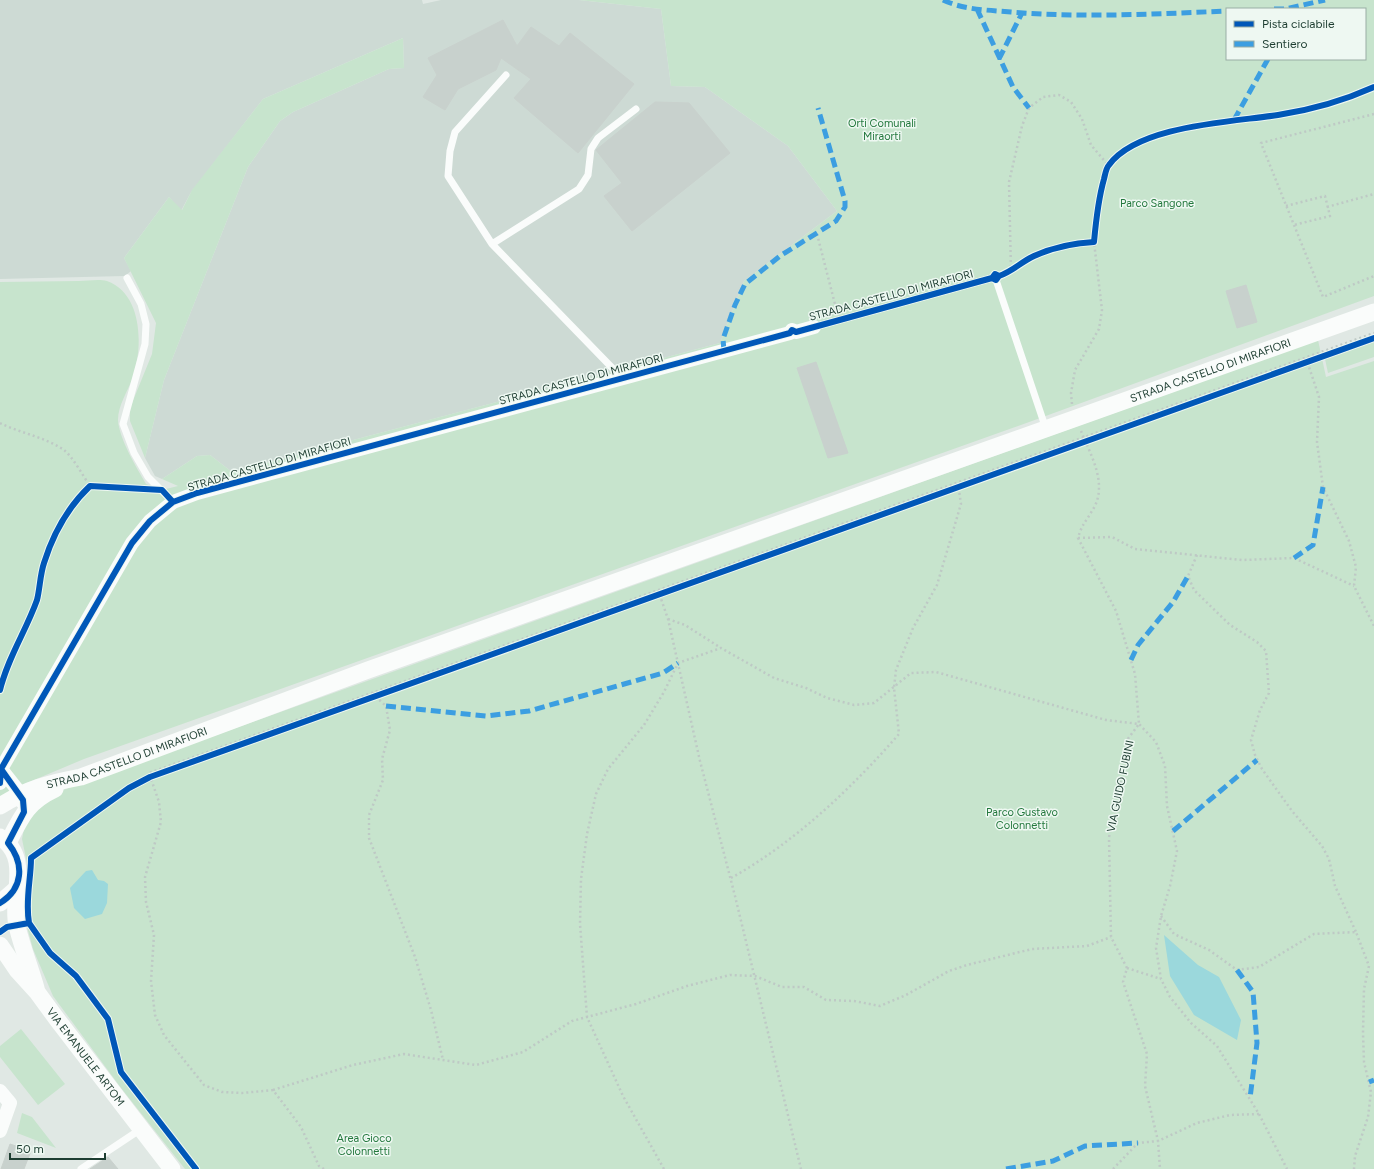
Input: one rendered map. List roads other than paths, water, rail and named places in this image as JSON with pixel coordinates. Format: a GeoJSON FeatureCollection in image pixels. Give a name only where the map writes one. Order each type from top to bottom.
{"type":"FeatureCollection","features":[{"type":"Feature","properties":{"kind":"street","name":"STRADA CASTELLO DI MIRAFIORI"},"geometry":{"type":"LineString","coordinates":[[0,806],[20,794],[53,782],[81,777],[368,670],[1374,312]]}},
{"type":"Feature","properties":{"kind":"street","name":"STRADA CASTELLO DI MIRAFIORI"},"geometry":{"type":"LineString","coordinates":[[24,812],[23,800],[20,794],[1,776],[132,543],[150,521],[173,502],[197,493],[814,327]]}},
{"type":"Feature","properties":{"kind":"street"},"geometry":{"type":"LineString","coordinates":[[37,992],[17,925],[15,890],[19,874],[19,865],[13,850],[4,840],[24,812],[43,795],[81,777]]}},
{"type":"Feature","properties":{"kind":"street"},"geometry":{"type":"LineString","coordinates":[[0,903],[15,890]]}},
{"type":"Feature","properties":{"kind":"street","name":"VIA EMANUELE ARTOM"},"geometry":{"type":"LineString","coordinates":[[0,945],[17,970],[37,992],[172,1169]]}},
{"type":"Feature","properties":{"kind":"street"},"geometry":{"type":"LineString","coordinates":[[0,1091],[10,1103],[0,1131]]}},
{"type":"Feature","properties":{"kind":"lane"},"geometry":{"type":"LineString","coordinates":[[506,75],[455,132],[450,151],[448,176],[492,244],[622,378]]}},
{"type":"Feature","properties":{"kind":"lane"},"geometry":{"type":"LineString","coordinates":[[492,244],[579,189],[588,175],[591,149],[598,138],[636,109]]}},
{"type":"Feature","properties":{"kind":"lane"},"geometry":{"type":"LineString","coordinates":[[127,278],[141,304],[146,324],[145,344],[123,424],[138,461],[148,477],[173,502]]}},
{"type":"Feature","properties":{"kind":"lane","name":"STRADA CASTELLO DI MIRAFIORI"},"geometry":{"type":"LineString","coordinates":[[814,327],[994,279],[1046,429]]}},
{"type":"Feature","properties":{"kind":"lane"},"geometry":{"type":"LineString","coordinates":[[81,1169],[141,1129]]}},
{"type":"Feature","properties":{"kind":"water"},"geometry":{"type":"Polygon","coordinates":[[[92,870],[98,880],[104,881],[108,884],[107,903],[102,914],[85,919],[74,908],[70,888],[86,871],[92,870]]]}},
{"type":"Feature","properties":{"kind":"water"},"geometry":{"type":"Polygon","coordinates":[[[1164,935],[1198,965],[1219,977],[1241,1020],[1237,1040],[1194,1015],[1170,976],[1164,935]]]}},
{"type":"Feature","properties":{"kind":"park label","name":"Orti Comunali Miraorti"},"geometry":{"type":"Point","coordinates":[882,129]}},
{"type":"Feature","properties":{"kind":"park label","name":"Parco Sangone"},"geometry":{"type":"Point","coordinates":[1157,203]}},
{"type":"Feature","properties":{"kind":"park label","name":"Parco Gustavo Colonnetti"},"geometry":{"type":"Point","coordinates":[1022,818]}},
{"type":"Feature","properties":{"kind":"park label","name":"Area Gioco Colonnetti"},"geometry":{"type":"Point","coordinates":[364,1144]}}]}
